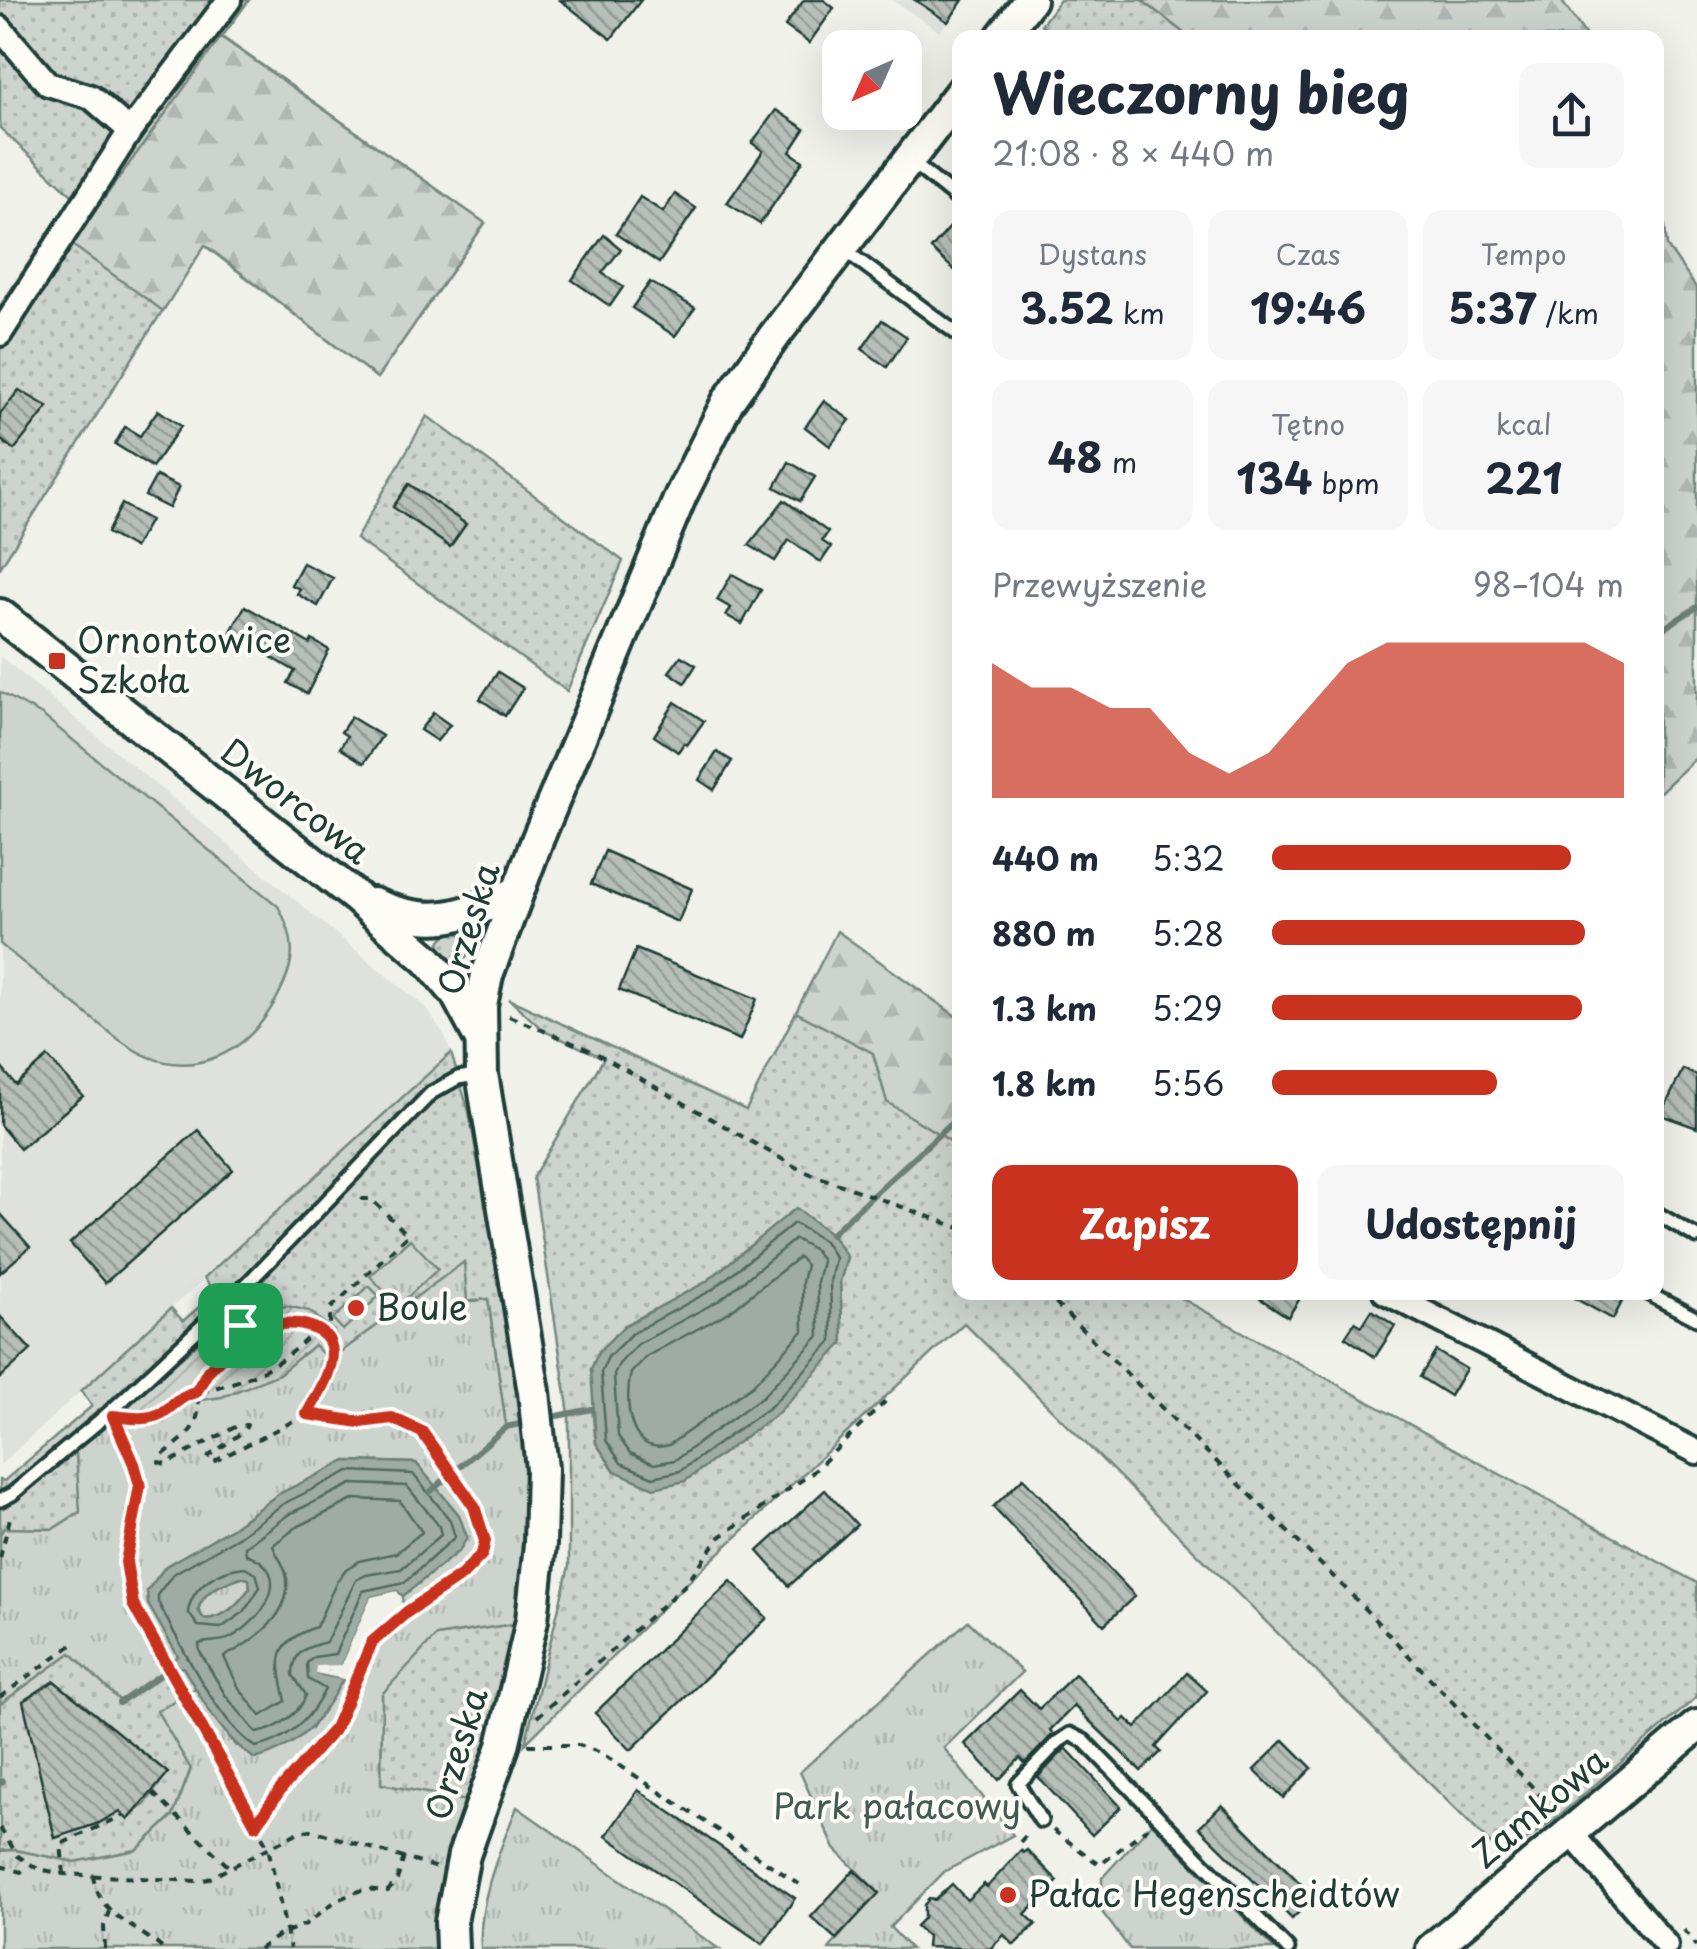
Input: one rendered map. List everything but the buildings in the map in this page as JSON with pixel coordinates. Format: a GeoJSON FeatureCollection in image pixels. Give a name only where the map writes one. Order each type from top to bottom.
{"type":"FeatureCollection","features":[{"type":"Feature","properties":{"kind":"street"},"geometry":{"type":"LineString","coordinates":[[0,334],[130,131],[229,0]]}},
{"type":"Feature","properties":{"kind":"street"},"geometry":{"type":"LineString","coordinates":[[1008,30],[1030,0]]}},
{"type":"Feature","properties":{"kind":"street"},"geometry":{"type":"LineString","coordinates":[[0,28],[48,84],[91,97],[130,131]]}},
{"type":"Feature","properties":{"kind":"street","name":"Orzeska"},"geometry":{"type":"LineString","coordinates":[[452,1949],[451,1922],[464,1855],[503,1746],[532,1620],[540,1544],[542,1469],[534,1392],[482,1074],[480,1020],[490,963],[680,495],[728,401],[952,103]]}},
{"type":"Feature","properties":{"kind":"street","name":"Dworcowa"},"geometry":{"type":"LineString","coordinates":[[0,616],[356,898],[432,964],[480,1020]]}},
{"type":"Feature","properties":{"kind":"street","name":"Dworcowa"},"geometry":{"type":"LineString","coordinates":[[356,898],[414,917],[446,918],[467,914],[516,893]]}},
{"type":"Feature","properties":{"kind":"street"},"geometry":{"type":"LineString","coordinates":[[446,918],[479,932],[490,963],[462,977],[432,964],[423,943],[428,929],[446,918]]}},
{"type":"Feature","properties":{"kind":"street"},"geometry":{"type":"LineString","coordinates":[[1401,1300],[1697,1452]]}},
{"type":"Feature","properties":{"kind":"street","name":"Zamkowa"},"geometry":{"type":"LineString","coordinates":[[1432,1949],[1697,1726]]}},
{"type":"Feature","properties":{"kind":"street"},"geometry":{"type":"LineString","coordinates":[[1570,1832],[1666,1948]]}},
{"type":"Feature","properties":{"kind":"lane"},"geometry":{"type":"LineString","coordinates":[[909,160],[952,194]]}},
{"type":"Feature","properties":{"kind":"lane"},"geometry":{"type":"LineString","coordinates":[[842,248],[952,330]]}},
{"type":"Feature","properties":{"kind":"lane"},"geometry":{"type":"LineString","coordinates":[[6,1497],[110,1412],[249,1282],[431,1093],[458,1078],[482,1074]]}},
{"type":"Feature","properties":{"kind":"lane"},"geometry":{"type":"LineString","coordinates":[[1664,1218],[1697,1237]]}},
{"type":"Feature","properties":{"kind":"lane"},"geometry":{"type":"LineString","coordinates":[[1660,1300],[1697,1319]]}},
{"type":"Feature","properties":{"kind":"lane"},"geometry":{"type":"LineString","coordinates":[[1040,1821],[1018,1784],[1070,1734],[1084,1742],[1288,1949]]}},
{"type":"Feature","properties":{"kind":"path"},"geometry":{"type":"LineString","coordinates":[[482,878],[498,866],[509,850]]}},
{"type":"Feature","properties":{"kind":"path"},"geometry":{"type":"LineString","coordinates":[[480,1020],[594,1052],[803,1171],[952,1225]]}},
{"type":"Feature","properties":{"kind":"path"},"geometry":{"type":"LineString","coordinates":[[326,1340],[330,1333],[330,1309],[408,1235],[371,1199],[362,1199]]}},
{"type":"Feature","properties":{"kind":"path"},"geometry":{"type":"LineString","coordinates":[[1052,1300],[1348,1590],[1570,1832]]}},
{"type":"Feature","properties":{"kind":"path"},"geometry":{"type":"LineString","coordinates":[[256,1825],[280,1790],[335,1728],[372,1642],[405,1611],[462,1575],[482,1554],[484,1530],[461,1484],[422,1432],[392,1418],[360,1422],[307,1414],[215,1461],[208,1460],[247,1425],[239,1425],[163,1465],[159,1458],[198,1420],[196,1392],[208,1371],[230,1348],[234,1327],[252,1322],[262,1327],[302,1324],[326,1340],[334,1361],[307,1414]]}},
{"type":"Feature","properties":{"kind":"path"},"geometry":{"type":"LineString","coordinates":[[230,1348],[244,1361],[257,1360],[269,1345],[262,1327]]}},
{"type":"Feature","properties":{"kind":"path"},"geometry":{"type":"LineString","coordinates":[[126,1418],[159,1415],[180,1398],[238,1384],[265,1371],[316,1330]]}},
{"type":"Feature","properties":{"kind":"path"},"geometry":{"type":"LineString","coordinates":[[257,1360],[265,1371]]}},
{"type":"Feature","properties":{"kind":"path"},"geometry":{"type":"LineString","coordinates":[[503,1746],[684,1586],[720,1537],[812,1473],[888,1399]]}},
{"type":"Feature","properties":{"kind":"path"},"geometry":{"type":"LineString","coordinates":[[113,1416],[140,1485],[126,1562],[133,1604],[268,1847],[290,1949]]}},
{"type":"Feature","properties":{"kind":"path"},"geometry":{"type":"LineString","coordinates":[[0,1558],[11,1520],[6,1497]]}},
{"type":"Feature","properties":{"kind":"path"},"geometry":{"type":"LineString","coordinates":[[0,1696],[76,1642]]}},
{"type":"Feature","properties":{"kind":"path"},"geometry":{"type":"LineString","coordinates":[[503,1746],[579,1745],[601,1753],[802,1886]]}},
{"type":"Feature","properties":{"kind":"path"},"geometry":{"type":"LineString","coordinates":[[153,1793],[229,1867]]}},
{"type":"Feature","properties":{"kind":"path"},"geometry":{"type":"LineString","coordinates":[[64,1874],[61,1844],[124,1816]]}},
{"type":"Feature","properties":{"kind":"path"},"geometry":{"type":"LineString","coordinates":[[1020,1842],[1040,1821],[1100,1865],[1158,1818]]}},
{"type":"Feature","properties":{"kind":"path"},"geometry":{"type":"LineString","coordinates":[[0,1828],[29,1866],[64,1874],[208,1880],[268,1847],[311,1830],[460,1875]]}},
{"type":"Feature","properties":{"kind":"path"},"geometry":{"type":"LineString","coordinates":[[258,1949],[358,1890],[391,1889],[404,1857]]}},
{"type":"Feature","properties":{"kind":"path"},"geometry":{"type":"LineString","coordinates":[[0,1866],[21,1872],[29,1866]]}},
{"type":"Feature","properties":{"kind":"path"},"geometry":{"type":"LineString","coordinates":[[93,1876],[95,1894],[109,1911],[163,1949]]}},
{"type":"Feature","properties":{"kind":"path"},"geometry":{"type":"LineString","coordinates":[[104,1949],[104,1926],[109,1911]]}},
{"type":"Feature","properties":{"kind":"path"},"geometry":{"type":"LineString","coordinates":[[1676,1922],[1697,1946]]}},
{"type":"Feature","properties":{"kind":"shaded area"},"geometry":{"type":"Polygon","coordinates":[[[892,0],[962,0],[940,32],[892,0]]]}},
{"type":"Feature","properties":{"kind":"shaded area"},"geometry":{"type":"Polygon","coordinates":[[[0,656],[426,1008],[445,1036],[451,1053],[0,1465],[0,656]]]}},
{"type":"Feature","properties":{"kind":"green space"},"geometry":{"type":"Polygon","coordinates":[[[0,0],[249,0],[222,37],[485,223],[377,378],[204,245],[0,568],[0,306],[73,196],[0,128],[0,0]]]}},
{"type":"Feature","properties":{"kind":"green space"},"geometry":{"type":"Polygon","coordinates":[[[1060,0],[1142,0],[1180,30],[1047,30],[1041,25],[1060,0]]]}},
{"type":"Feature","properties":{"kind":"green space"},"geometry":{"type":"Polygon","coordinates":[[[1142,0],[1561,0],[1582,30],[1180,30],[1142,0]]]}},
{"type":"Feature","properties":{"kind":"green space"},"geometry":{"type":"Polygon","coordinates":[[[221,37],[485,223],[377,378],[205,245],[163,311],[71,244],[221,37]]]}},
{"type":"Feature","properties":{"kind":"green space"},"geometry":{"type":"Polygon","coordinates":[[[1664,217],[1667,246],[1697,289],[1697,757],[1664,788],[1664,217]]]}},
{"type":"Feature","properties":{"kind":"green space"},"geometry":{"type":"Polygon","coordinates":[[[427,416],[623,561],[567,691],[356,539],[427,416]]]}},
{"type":"Feature","properties":{"kind":"green space"},"geometry":{"type":"Polygon","coordinates":[[[0,692],[42,715],[278,906],[289,932],[290,967],[268,1013],[235,1047],[198,1063],[178,1064],[142,1054],[0,944],[0,692]]]}},
{"type":"Feature","properties":{"kind":"green space"},"geometry":{"type":"Polygon","coordinates":[[[837,931],[952,1013],[952,1142],[887,1102],[873,1053],[796,1012],[837,931]]]}},
{"type":"Feature","properties":{"kind":"green space"},"geometry":{"type":"Polygon","coordinates":[[[454,933],[468,942],[469,948],[460,962],[454,963],[440,954],[439,948],[448,934],[454,933]]]}},
{"type":"Feature","properties":{"kind":"green space"},"geometry":{"type":"Polygon","coordinates":[[[509,999],[746,1110],[796,1012],[873,1053],[887,1102],[952,1142],[952,1300],[1185,1300],[1697,1583],[1697,1697],[1559,1816],[1504,1857],[964,1323],[684,1586],[525,1744],[569,1566],[569,1414],[533,1177],[604,1058],[544,1031],[509,999]],[[795,1209],[706,1282],[624,1326],[592,1409],[596,1443],[615,1471],[843,1344],[840,1282],[847,1257],[831,1234],[795,1209]]]}},
{"type":"Feature","properties":{"kind":"green space"},"geometry":{"type":"Polygon","coordinates":[[[451,1053],[469,1112],[524,1423],[506,1427],[488,1299],[467,1302],[463,1263],[338,1354],[334,1331],[227,1319],[75,1439],[81,1511],[53,1529],[4,1528],[0,1534],[0,1480],[4,1481],[92,1406],[81,1391],[171,1308],[183,1321],[215,1293],[204,1278],[451,1053]]]}},
{"type":"Feature","properties":{"kind":"green space"},"geometry":{"type":"Polygon","coordinates":[[[410,1239],[438,1269],[398,1306],[370,1276],[410,1239]]]}},
{"type":"Feature","properties":{"kind":"green space"},"geometry":{"type":"Polygon","coordinates":[[[464,1262],[467,1302],[488,1299],[506,1426],[524,1423],[531,1476],[519,1623],[436,1636],[382,1694],[381,1784],[466,1801],[439,1892],[437,1949],[0,1949],[0,1851],[15,1850],[75,1862],[137,1850],[173,1816],[191,1769],[157,1711],[196,1688],[236,1746],[311,1729],[343,1679],[355,1680],[374,1642],[403,1611],[403,1596],[460,1550],[459,1515],[416,1463],[346,1461],[277,1495],[232,1528],[166,1566],[148,1590],[148,1603],[178,1656],[172,1668],[121,1702],[71,1653],[0,1704],[0,1534],[4,1528],[53,1529],[80,1512],[75,1439],[124,1405],[164,1422],[188,1402],[279,1374],[314,1345],[338,1354],[464,1262]]]}},
{"type":"Feature","properties":{"kind":"green space","name":"Boule"},"geometry":{"type":"Polygon","coordinates":[[[369,1286],[379,1296],[343,1330],[333,1319],[369,1286]]]}},
{"type":"Feature","properties":{"kind":"green space"},"geometry":{"type":"Polygon","coordinates":[[[287,1306],[309,1311],[334,1331],[338,1354],[326,1357],[314,1345],[279,1374],[222,1397],[188,1402],[164,1422],[122,1425],[124,1405],[227,1319],[287,1306]]]}},
{"type":"Feature","properties":{"kind":"green space"},"geometry":{"type":"Polygon","coordinates":[[[241,1577],[249,1579],[250,1588],[225,1613],[204,1619],[198,1610],[205,1597],[215,1588],[241,1577]]]}},
{"type":"Feature","properties":{"kind":"green space","name":"Park pałacowy"},"geometry":{"type":"Polygon","coordinates":[[[968,1621],[1022,1672],[944,1748],[1013,1835],[944,1872],[890,1927],[911,1949],[829,1949],[878,1892],[835,1849],[800,1772],[968,1621]]]}},
{"type":"Feature","properties":{"kind":"green space"},"geometry":{"type":"Polygon","coordinates":[[[519,1623],[489,1743],[466,1801],[381,1784],[382,1693],[436,1636],[519,1623]]]}},
{"type":"Feature","properties":{"kind":"green space"},"geometry":{"type":"Polygon","coordinates":[[[71,1652],[121,1702],[172,1668],[183,1667],[196,1688],[158,1712],[191,1768],[173,1816],[137,1850],[75,1862],[0,1850],[0,1704],[71,1652]],[[54,1681],[24,1701],[55,1837],[99,1823],[120,1811],[128,1819],[146,1803],[167,1773],[54,1681]]]}},
{"type":"Feature","properties":{"kind":"green space"},"geometry":{"type":"Polygon","coordinates":[[[517,1807],[719,1949],[481,1949],[486,1894],[517,1807]]]}},
{"type":"Feature","properties":{"kind":"green space","name":"Park pałacowy"},"geometry":{"type":"Polygon","coordinates":[[[1152,1823],[1274,1949],[1130,1949],[1102,1912],[1102,1878],[1152,1823]]]}},
{"type":"Feature","properties":{"kind":"water"},"geometry":{"type":"Polygon","coordinates":[[[796,1208],[831,1234],[847,1257],[840,1282],[843,1343],[778,1413],[685,1481],[654,1488],[615,1471],[596,1443],[591,1369],[599,1351],[624,1326],[706,1282],[796,1208]]]}},
{"type":"Feature","properties":{"kind":"water"},"geometry":{"type":"Polygon","coordinates":[[[346,1461],[416,1463],[459,1515],[467,1537],[460,1550],[403,1596],[397,1591],[371,1597],[341,1666],[316,1674],[343,1679],[326,1708],[298,1739],[255,1759],[223,1729],[183,1667],[175,1668],[173,1662],[178,1656],[148,1604],[147,1591],[166,1566],[232,1528],[277,1495],[346,1461]],[[241,1577],[209,1592],[198,1610],[204,1619],[219,1616],[236,1605],[250,1588],[249,1579],[241,1577]]]}},
{"type":"Feature","properties":{"kind":"pier"},"geometry":{"type":"Polygon","coordinates":[[[397,1591],[403,1601],[396,1597],[374,1601],[345,1669],[327,1671],[344,1675],[348,1680],[315,1673],[316,1666],[341,1665],[371,1597],[397,1591]]]}},
{"type":"Feature","properties":{"kind":"waterway"},"geometry":{"type":"LineString","coordinates":[[1664,628],[1697,607]]}},
{"type":"Feature","properties":{"kind":"waterway"},"geometry":{"type":"LineString","coordinates":[[831,1234],[952,1122]]}},
{"type":"Feature","properties":{"kind":"waterway"},"geometry":{"type":"LineString","coordinates":[[557,1416],[592,1409]]}},
{"type":"Feature","properties":{"kind":"waterway"},"geometry":{"type":"LineString","coordinates":[[430,1492],[506,1427],[520,1424]]}},
{"type":"Feature","properties":{"kind":"waterway"},"geometry":{"type":"LineString","coordinates":[[119,1703],[163,1673]]}},
{"type":"Feature","properties":{"kind":"place","name":"Ornontowice Szkoła"},"geometry":{"type":"Point","coordinates":[57,661]}},
{"type":"Feature","properties":{"kind":"place","name":"Boule"},"geometry":{"type":"Point","coordinates":[356,1308]}},
{"type":"Feature","properties":{"kind":"place","name":"Pałac Hegenscheidtów"},"geometry":{"type":"Point","coordinates":[1008,1895]}},
{"type":"Feature","properties":{"kind":"route"},"geometry":{"type":"LineString","coordinates":[[302,1324],[316,1330],[332,1348],[334,1361],[307,1414],[360,1422],[392,1418],[422,1432],[474,1506],[485,1541],[478,1560],[462,1575],[407,1612],[372,1642],[335,1728],[280,1790],[256,1825],[133,1604],[126,1562],[140,1485],[113,1416],[159,1415],[180,1398],[196,1392],[217,1358],[230,1348],[232,1332],[240,1325],[302,1324]]}}]}
